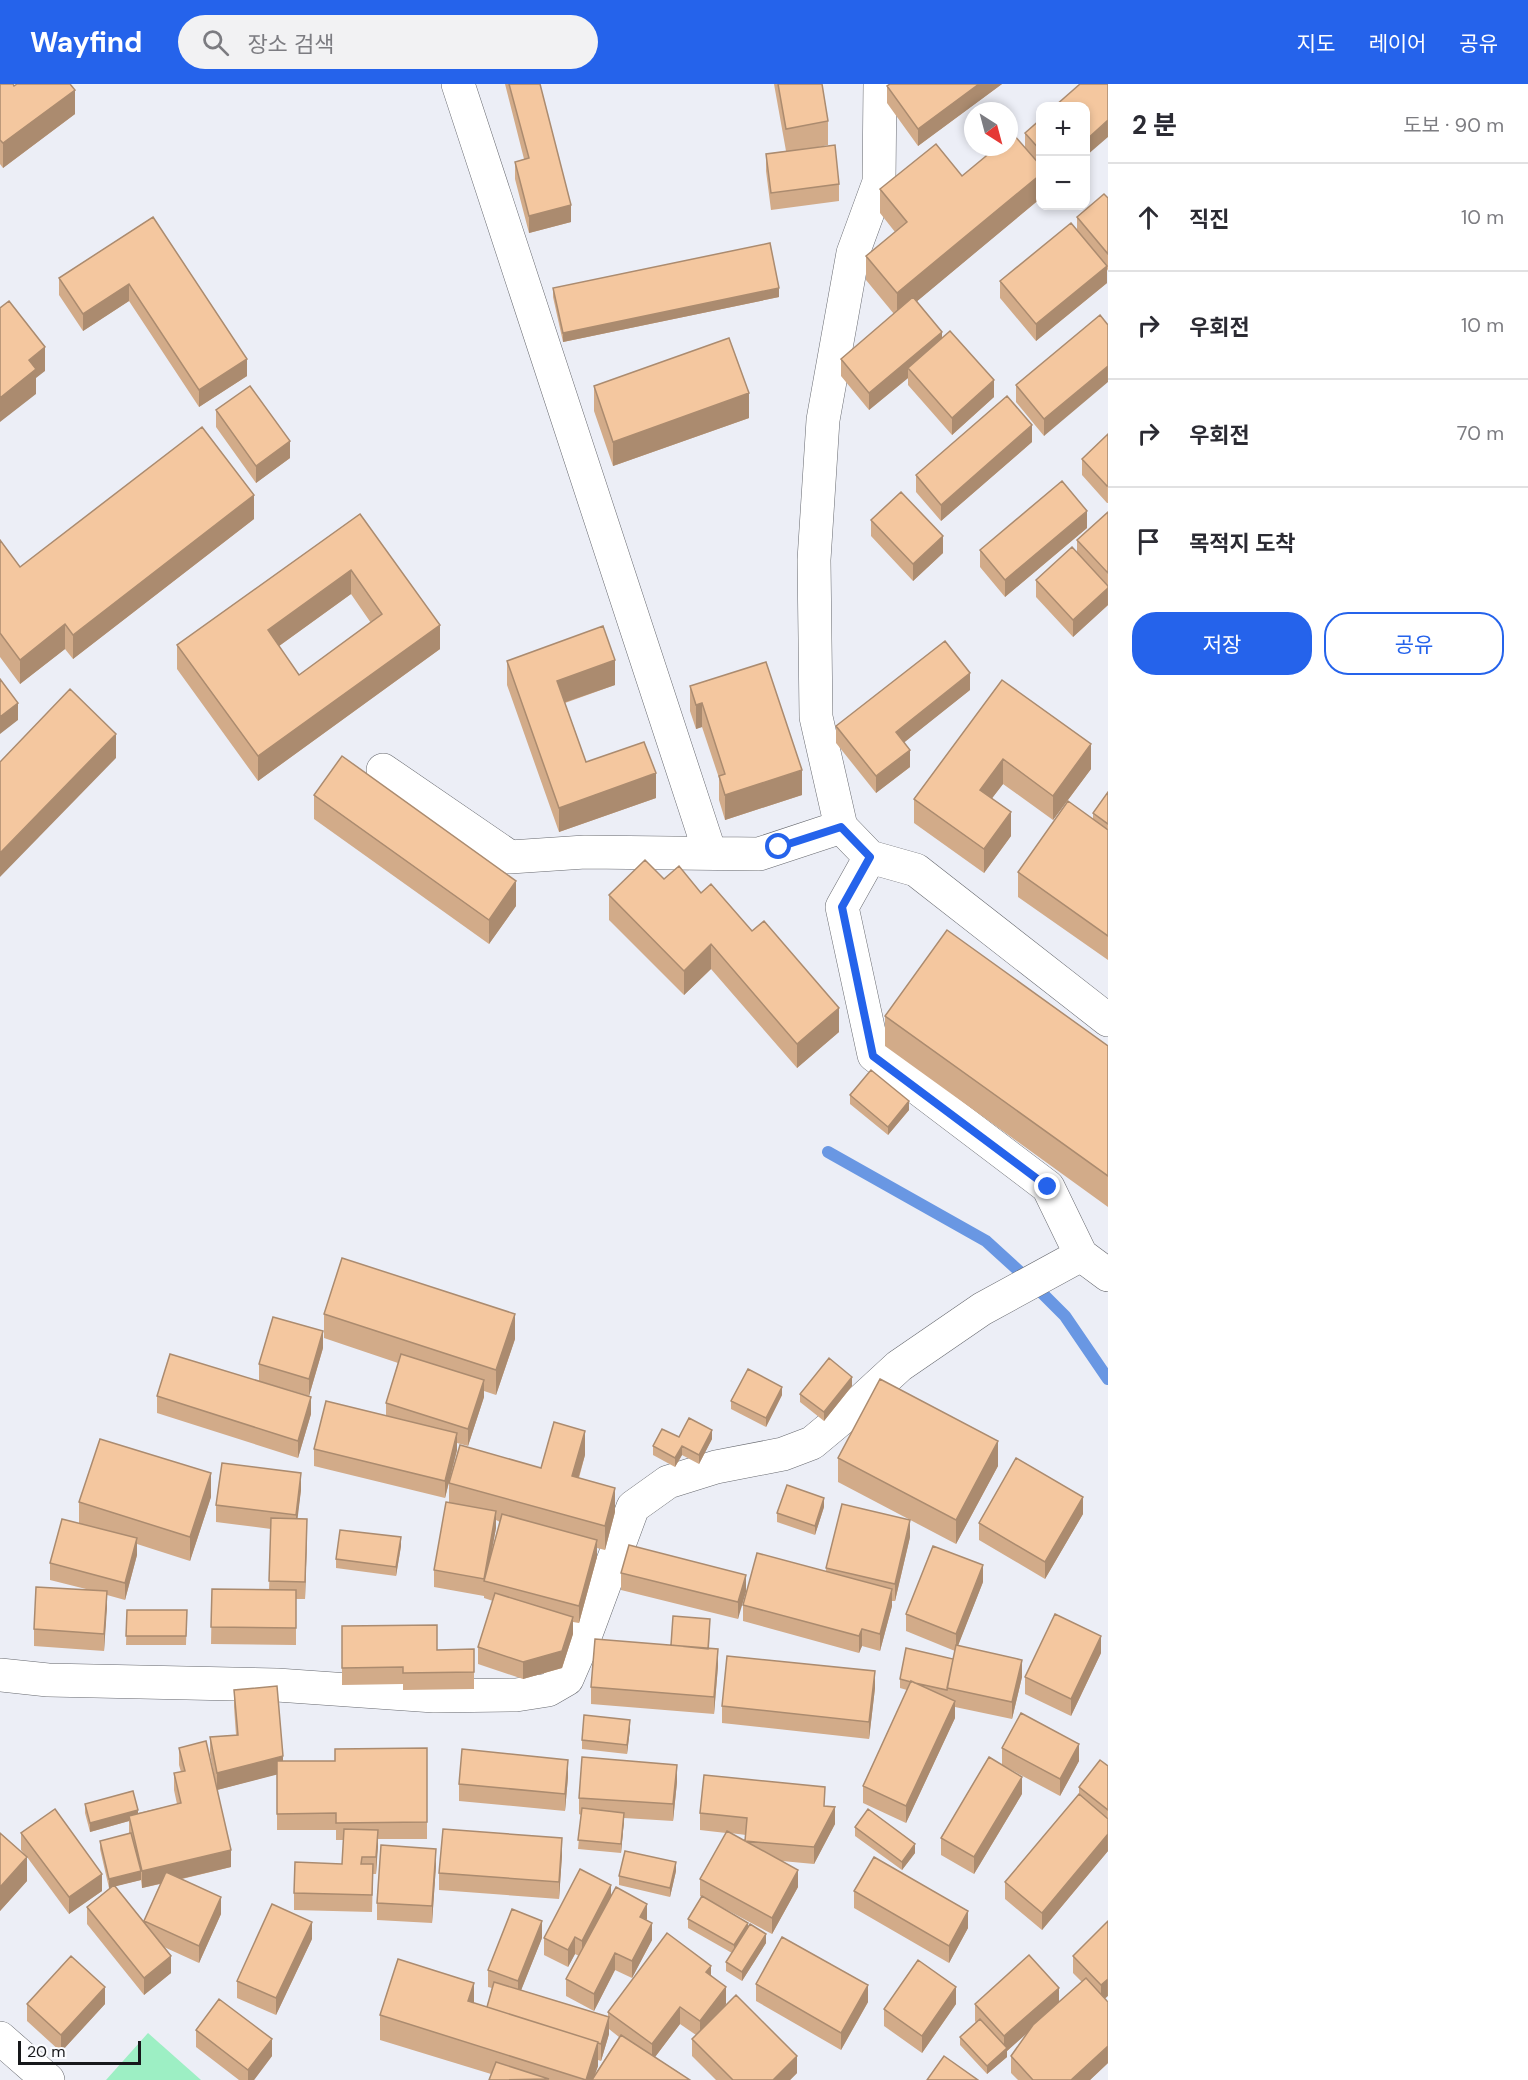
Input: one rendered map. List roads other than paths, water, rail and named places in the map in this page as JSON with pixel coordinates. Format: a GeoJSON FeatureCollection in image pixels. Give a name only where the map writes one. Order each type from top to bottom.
{"type":"FeatureCollection","features":[{"type":"Feature","properties":{"kind":"street"},"geometry":{"type":"LineString","coordinates":[[458,84],[699,853]]}},
{"type":"Feature","properties":{"kind":"street"},"geometry":{"type":"LineString","coordinates":[[880,84],[879,182],[853,253],[823,420],[814,560],[816,717],[841,827],[870,857],[916,870],[1108,1020]]}},
{"type":"Feature","properties":{"kind":"street"},"geometry":{"type":"LineString","coordinates":[[383,770],[510,857],[585,852],[759,854],[841,827]]}},
{"type":"Feature","properties":{"kind":"street"},"geometry":{"type":"LineString","coordinates":[[870,857],[842,907],[873,1056],[1048,1187],[1081,1255],[1108,1275]]}},
{"type":"Feature","properties":{"kind":"street"},"geometry":{"type":"LineString","coordinates":[[0,1675],[48,1680],[277,1685],[434,1696],[516,1695],[548,1690],[567,1679],[584,1642],[633,1507],[668,1482],[716,1467],[783,1454],[812,1443],[899,1366],[982,1309],[1081,1255]]}},
{"type":"Feature","properties":{"kind":"street"},"geometry":{"type":"LineString","coordinates":[[0,2038],[48,2080]]}},
{"type":"Feature","properties":{"kind":"waterway"},"geometry":{"type":"LineString","coordinates":[[828,1152],[986,1241],[1065,1316],[1108,1379]]}}]}
